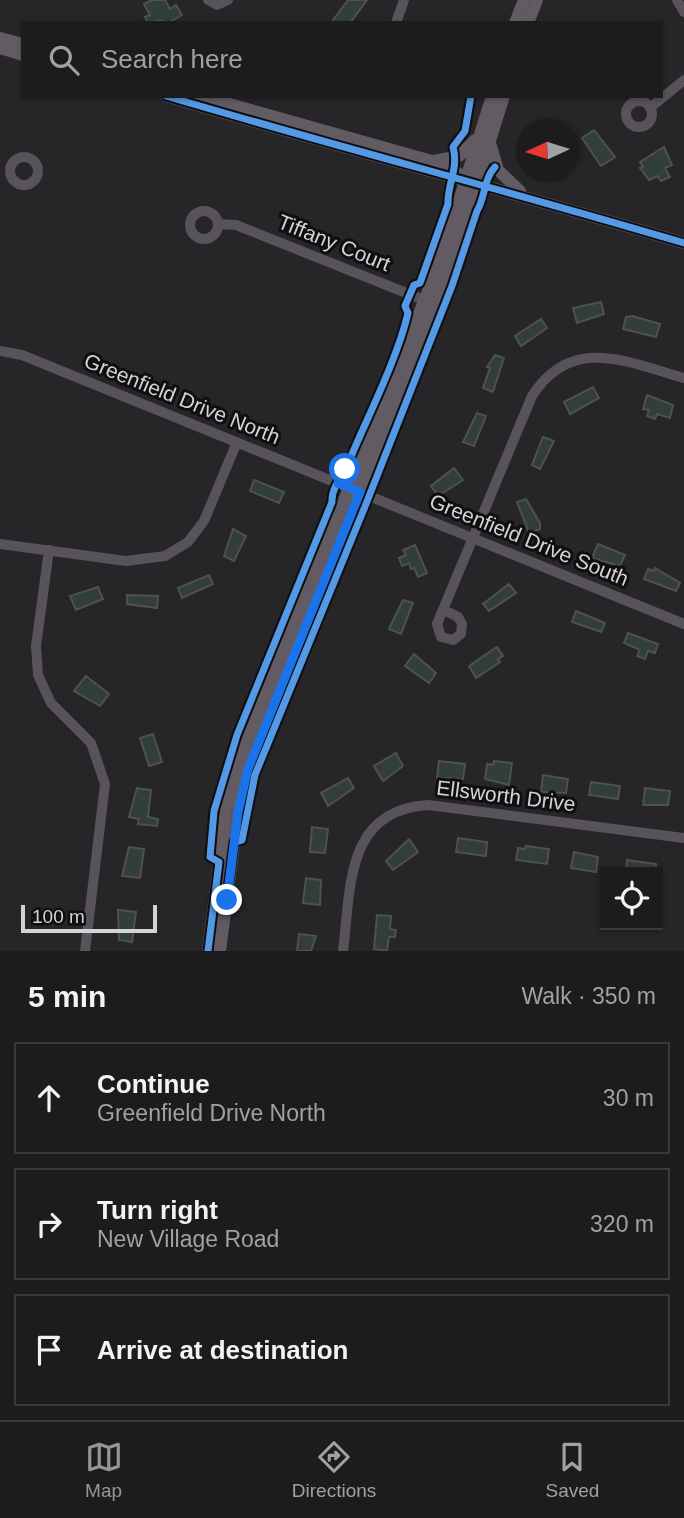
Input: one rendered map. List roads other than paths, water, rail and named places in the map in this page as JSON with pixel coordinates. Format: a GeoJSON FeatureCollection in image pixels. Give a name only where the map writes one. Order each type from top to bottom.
{"type":"FeatureCollection","features":[{"type":"Feature","properties":{"kind":"main road"},"geometry":{"type":"LineString","coordinates":[[516,21],[524,0]]}},
{"type":"Feature","properties":{"kind":"main road"},"geometry":{"type":"LineString","coordinates":[[529,21],[537,0]]}},
{"type":"Feature","properties":{"kind":"main road"},"geometry":{"type":"LineString","coordinates":[[0,38],[21,43]]}},
{"type":"Feature","properties":{"kind":"main road"},"geometry":{"type":"LineString","coordinates":[[0,48],[21,54]]}},
{"type":"Feature","properties":{"kind":"main road"},"geometry":{"type":"LineString","coordinates":[[173,98],[342,148],[525,195],[684,243]]}},
{"type":"Feature","properties":{"kind":"main road"},"geometry":{"type":"LineString","coordinates":[[208,98],[431,161],[473,181]]}},
{"type":"Feature","properties":{"kind":"main road"},"geometry":{"type":"LineString","coordinates":[[492,98],[487,133],[495,167],[525,195]]}},
{"type":"Feature","properties":{"kind":"main road"},"geometry":{"type":"LineString","coordinates":[[220,951],[238,812],[248,769],[430,302],[487,133],[503,98]]}},
{"type":"Feature","properties":{"kind":"main road"},"geometry":{"type":"LineString","coordinates":[[431,161],[464,153],[487,133]]}},
{"type":"Feature","properties":{"kind":"main road"},"geometry":{"type":"LineString","coordinates":[[208,951],[226,810],[237,766],[355,490]]}},
{"type":"Feature","properties":{"kind":"street"},"geometry":{"type":"LineString","coordinates":[[208,0],[217,5],[228,0]]}},
{"type":"Feature","properties":{"kind":"street"},"geometry":{"type":"LineString","coordinates":[[397,21],[404,0]]}},
{"type":"Feature","properties":{"kind":"street"},"geometry":{"type":"LineString","coordinates":[[677,0],[684,12]]}},
{"type":"Feature","properties":{"kind":"street"},"geometry":{"type":"LineString","coordinates":[[663,97],[684,80]]}},
{"type":"Feature","properties":{"kind":"street"},"geometry":{"type":"LineString","coordinates":[[650,108],[662,98]]}},
{"type":"Feature","properties":{"kind":"street","name":"Tiffany Court"},"geometry":{"type":"LineString","coordinates":[[218,224],[236,225],[430,302]]}},
{"type":"Feature","properties":{"kind":"street","name":"Greenfield Drive North"},"geometry":{"type":"LineString","coordinates":[[0,351],[22,355],[355,490]]}},
{"type":"Feature","properties":{"kind":"street"},"geometry":{"type":"LineString","coordinates":[[444,610],[532,396],[550,373],[572,361],[600,356],[684,378]]}},
{"type":"Feature","properties":{"kind":"street"},"geometry":{"type":"LineString","coordinates":[[0,544],[139,561],[177,550],[204,522],[237,442]]}},
{"type":"Feature","properties":{"kind":"street","name":"Greenfield Drive South"},"geometry":{"type":"LineString","coordinates":[[355,490],[684,624]]}},
{"type":"Feature","properties":{"kind":"street"},"geometry":{"type":"LineString","coordinates":[[49,550],[36,646],[38,675],[51,703],[91,743],[105,784],[85,951]]}},
{"type":"Feature","properties":{"kind":"street","name":"Ellsworth Drive"},"geometry":{"type":"LineString","coordinates":[[343,951],[357,855],[378,823],[401,809],[428,805],[684,838]]}}]}
